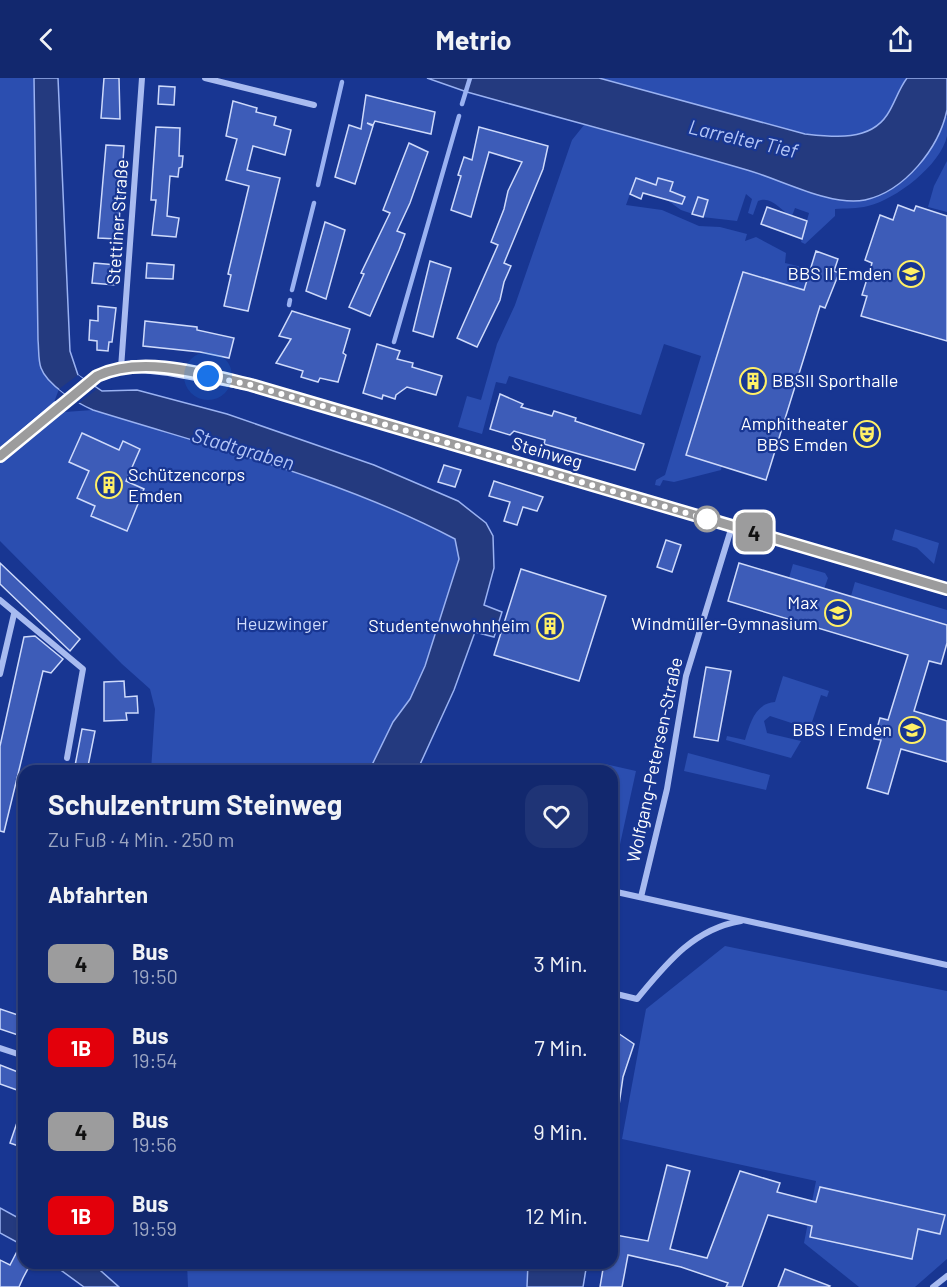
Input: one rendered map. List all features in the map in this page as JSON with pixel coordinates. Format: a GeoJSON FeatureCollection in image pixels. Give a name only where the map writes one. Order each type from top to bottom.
{"type":"FeatureCollection","features":[{"type":"Feature","properties":{"kind":"street","name":"Stettiner Straße"},"geometry":{"type":"LineString","coordinates":[[127,367],[142,78]]}},
{"type":"Feature","properties":{"kind":"street"},"geometry":{"type":"LineString","coordinates":[[205,78],[314,105]]}},
{"type":"Feature","properties":{"kind":"street","name":"Steinweg"},"geometry":{"type":"LineString","coordinates":[[127,367],[180,371],[251,385],[947,590]]}},
{"type":"Feature","properties":{"kind":"street"},"geometry":{"type":"LineString","coordinates":[[0,456],[57,407]]}},
{"type":"Feature","properties":{"kind":"street","name":"Wolfgang-Petersen-Straße"},"geometry":{"type":"LineString","coordinates":[[641,897],[667,789],[686,676],[732,526]]}},
{"type":"Feature","properties":{"kind":"street"},"geometry":{"type":"LineString","coordinates":[[0,600],[82,669],[67,758]]}},
{"type":"Feature","properties":{"kind":"street"},"geometry":{"type":"LineString","coordinates":[[0,674],[14,614]]}},
{"type":"Feature","properties":{"kind":"street"},"geometry":{"type":"LineString","coordinates":[[618,892],[947,965]]}},
{"type":"Feature","properties":{"kind":"street"},"geometry":{"type":"LineString","coordinates":[[618,994],[637,999],[662,967],[695,938],[717,928],[745,920]]}},
{"type":"Feature","properties":{"kind":"street"},"geometry":{"type":"LineString","coordinates":[[0,1048],[18,1054]]}},
{"type":"Feature","properties":{"kind":"street"},"geometry":{"type":"LineString","coordinates":[[933,1287],[947,1276]]}},
{"type":"Feature","properties":{"kind":"green space","name":"Heuzwinger"},"geometry":{"type":"Polygon","coordinates":[[[0,78],[34,78],[38,340],[41,370],[59,389],[50,413],[93,410],[315,478],[422,522],[455,539],[459,558],[425,666],[410,699],[393,722],[372,765],[151,765],[155,709],[150,689],[122,664],[0,541],[0,78]]]}},
{"type":"Feature","properties":{"kind":"green space"},"geometry":{"type":"Polygon","coordinates":[[[599,78],[907,78],[887,115],[879,124],[860,134],[827,136],[805,134],[599,78]]]}},
{"type":"Feature","properties":{"kind":"green space"},"geometry":{"type":"Polygon","coordinates":[[[944,116],[947,117],[947,136],[943,147],[915,180],[891,197],[868,206],[835,209],[835,216],[805,244],[801,242],[809,213],[795,208],[792,216],[768,200],[758,201],[753,215],[748,213],[752,199],[746,194],[737,221],[702,217],[681,210],[667,200],[643,193],[641,199],[630,194],[626,205],[662,210],[699,226],[720,227],[747,234],[745,241],[756,237],[786,253],[785,263],[806,268],[804,276],[808,278],[811,293],[743,272],[687,455],[722,466],[721,470],[674,482],[663,480],[660,486],[655,485],[656,480],[665,475],[701,356],[664,344],[641,415],[509,376],[506,384],[496,382],[482,434],[458,427],[467,396],[481,400],[497,344],[515,305],[572,140],[584,125],[749,170],[843,200],[865,200],[935,142],[944,116]]]}},
{"type":"Feature","properties":{"kind":"green space"},"geometry":{"type":"Polygon","coordinates":[[[947,161],[947,212],[928,207],[934,186],[947,161]]]}},
{"type":"Feature","properties":{"kind":"green space"},"geometry":{"type":"Polygon","coordinates":[[[895,529],[939,543],[934,564],[917,548],[892,540],[895,529]]]}},
{"type":"Feature","properties":{"kind":"green space"},"geometry":{"type":"Polygon","coordinates":[[[793,564],[825,573],[828,578],[824,589],[789,578],[793,564]]]}},
{"type":"Feature","properties":{"kind":"green space"},"geometry":{"type":"Polygon","coordinates":[[[855,582],[947,610],[947,625],[851,596],[855,582]]]}},
{"type":"Feature","properties":{"kind":"green space"},"geometry":{"type":"Polygon","coordinates":[[[783,676],[829,691],[827,697],[821,695],[812,722],[819,724],[816,731],[770,716],[764,721],[767,733],[801,741],[791,758],[726,740],[727,736],[745,740],[754,715],[763,706],[775,702],[783,676]]]}},
{"type":"Feature","properties":{"kind":"green space"},"geometry":{"type":"Polygon","coordinates":[[[688,753],[770,775],[766,790],[684,771],[688,753]]]}},
{"type":"Feature","properties":{"kind":"green space"},"geometry":{"type":"Polygon","coordinates":[[[618,767],[636,771],[618,853],[618,767]]]}},
{"type":"Feature","properties":{"kind":"green space"},"geometry":{"type":"Polygon","coordinates":[[[725,946],[947,991],[947,1259],[915,1287],[859,1287],[804,1243],[816,1181],[622,1139],[646,1009],[725,946]]]}},
{"type":"Feature","properties":{"kind":"green space"},"geometry":{"type":"Polygon","coordinates":[[[187,1269],[528,1269],[527,1287],[188,1287],[187,1269]]]}},
{"type":"Feature","properties":{"kind":"water","name":"Stadtgraben"},"geometry":{"type":"Polygon","coordinates":[[[34,78],[58,78],[70,351],[78,375],[102,391],[137,390],[227,414],[374,465],[458,501],[486,523],[493,536],[494,568],[484,605],[502,612],[494,637],[475,632],[454,690],[420,765],[372,765],[393,722],[410,699],[425,666],[459,559],[455,539],[368,499],[323,482],[93,410],[71,398],[49,381],[40,365],[34,78]]]}},
{"type":"Feature","properties":{"kind":"water","name":"Larrelter Tief"},"geometry":{"type":"Polygon","coordinates":[[[427,78],[599,78],[805,134],[827,136],[860,134],[879,124],[887,115],[907,78],[947,78],[947,110],[943,124],[928,153],[906,178],[880,195],[852,201],[821,196],[747,170],[467,92],[427,78]]]}},
{"type":"Feature","properties":{"kind":"water"},"geometry":{"type":"Polygon","coordinates":[[[0,1208],[18,1218],[18,1243],[0,1233],[0,1208]]]}},
{"type":"Feature","properties":{"kind":"water"},"geometry":{"type":"Polygon","coordinates":[[[59,1269],[99,1269],[119,1287],[84,1287],[59,1269]]]}},
{"type":"Feature","properties":{"kind":"water"},"geometry":{"type":"Polygon","coordinates":[[[528,1269],[586,1269],[583,1287],[527,1287],[528,1269]]]}},
{"type":"Feature","properties":{"kind":"pier"},"geometry":{"type":"Polygon","coordinates":[[[78,375],[97,389],[78,404],[59,389],[78,375]]]}},
{"type":"Feature","properties":{"kind":"building"},"geometry":{"type":"Polygon","coordinates":[[[104,78],[119,78],[120,119],[101,118],[104,78]]]}},
{"type":"Feature","properties":{"kind":"building"},"geometry":{"type":"Polygon","coordinates":[[[159,86],[175,87],[174,105],[158,104],[159,86]]]}},
{"type":"Feature","properties":{"kind":"building"},"geometry":{"type":"Polygon","coordinates":[[[366,95],[435,112],[431,134],[375,121],[373,125],[367,123],[373,126],[355,184],[335,177],[349,125],[361,129],[366,95]]]}},
{"type":"Feature","properties":{"kind":"building"},"geometry":{"type":"Polygon","coordinates":[[[233,101],[257,108],[256,112],[276,117],[274,125],[291,130],[285,155],[253,146],[247,170],[280,178],[248,311],[224,306],[231,275],[228,274],[249,186],[226,180],[237,139],[226,136],[233,101]]]}},
{"type":"Feature","properties":{"kind":"building"},"geometry":{"type":"Polygon","coordinates":[[[156,127],[180,128],[179,156],[183,156],[182,167],[179,168],[178,177],[170,176],[167,216],[179,218],[176,237],[152,235],[156,200],[151,200],[156,127]]]}},
{"type":"Feature","properties":{"kind":"building"},"geometry":{"type":"Polygon","coordinates":[[[479,127],[548,146],[543,169],[504,263],[511,266],[500,300],[477,347],[457,338],[498,245],[491,242],[504,209],[508,191],[522,162],[489,152],[471,217],[451,210],[464,157],[472,160],[479,127]]]}},
{"type":"Feature","properties":{"kind":"building"},"geometry":{"type":"Polygon","coordinates":[[[409,143],[428,152],[410,203],[397,231],[405,234],[370,316],[349,307],[364,274],[361,273],[390,213],[383,210],[409,143]]]}},
{"type":"Feature","properties":{"kind":"building"},"geometry":{"type":"Polygon","coordinates":[[[106,145],[124,146],[118,239],[98,238],[106,145]]]}},
{"type":"Feature","properties":{"kind":"building"},"geometry":{"type":"Polygon","coordinates":[[[636,178],[656,185],[658,178],[673,182],[670,191],[685,197],[682,204],[643,193],[641,199],[630,194],[636,178]]]}},
{"type":"Feature","properties":{"kind":"building"},"geometry":{"type":"Polygon","coordinates":[[[698,197],[708,200],[703,217],[692,214],[698,197]]]}},
{"type":"Feature","properties":{"kind":"building","name":"BBS II Emden"},"geometry":{"type":"Polygon","coordinates":[[[898,205],[914,211],[916,206],[947,216],[947,341],[861,316],[867,296],[862,295],[872,263],[865,260],[880,215],[893,220],[898,205]]]}},
{"type":"Feature","properties":{"kind":"building"},"geometry":{"type":"Polygon","coordinates":[[[767,207],[807,221],[802,239],[761,224],[767,207]]]}},
{"type":"Feature","properties":{"kind":"building"},"geometry":{"type":"Polygon","coordinates":[[[325,222],[345,230],[326,299],[306,291],[325,222]]]}},
{"type":"Feature","properties":{"kind":"building","name":"BBSII Sporthalle"},"geometry":{"type":"Polygon","coordinates":[[[816,251],[838,259],[834,271],[839,273],[825,308],[820,306],[766,480],[686,455],[743,272],[804,290],[816,251]]]}},
{"type":"Feature","properties":{"kind":"building"},"geometry":{"type":"Polygon","coordinates":[[[430,261],[451,268],[433,337],[413,331],[430,261]]]}},
{"type":"Feature","properties":{"kind":"building"},"geometry":{"type":"Polygon","coordinates":[[[94,263],[117,265],[115,285],[92,283],[94,263]]]}},
{"type":"Feature","properties":{"kind":"building"},"geometry":{"type":"Polygon","coordinates":[[[147,263],[174,265],[173,279],[146,278],[147,263]]]}},
{"type":"Feature","properties":{"kind":"building"},"geometry":{"type":"Polygon","coordinates":[[[98,306],[116,308],[112,342],[109,342],[108,351],[97,350],[97,341],[89,340],[90,320],[98,321],[98,306]]]}},
{"type":"Feature","properties":{"kind":"building"},"geometry":{"type":"Polygon","coordinates":[[[292,311],[350,329],[343,353],[346,355],[338,382],[320,378],[318,382],[301,377],[303,371],[276,363],[291,339],[279,336],[292,311]]]}},
{"type":"Feature","properties":{"kind":"building"},"geometry":{"type":"Polygon","coordinates":[[[145,321],[197,327],[197,330],[234,338],[229,358],[200,352],[143,346],[145,321]]]}},
{"type":"Feature","properties":{"kind":"building"},"geometry":{"type":"Polygon","coordinates":[[[377,344],[400,351],[397,359],[413,363],[412,367],[442,376],[436,395],[407,387],[396,395],[395,399],[383,395],[382,399],[363,393],[377,344]]]}},
{"type":"Feature","properties":{"kind":"building"},"geometry":{"type":"Polygon","coordinates":[[[500,394],[523,404],[521,407],[552,416],[554,411],[576,418],[575,421],[644,444],[635,470],[544,444],[545,440],[514,431],[510,435],[490,429],[500,394]]]}},
{"type":"Feature","properties":{"kind":"building","name":"Schützencorps Emden"},"geometry":{"type":"Polygon","coordinates":[[[82,433],[119,450],[123,441],[140,449],[126,481],[144,489],[127,531],[91,516],[95,506],[77,498],[89,471],[69,462],[82,433]]]}},
{"type":"Feature","properties":{"kind":"building"},"geometry":{"type":"Polygon","coordinates":[[[444,465],[461,470],[455,487],[438,482],[444,465]]]}},
{"type":"Feature","properties":{"kind":"building"},"geometry":{"type":"Polygon","coordinates":[[[494,481],[543,497],[537,511],[523,507],[517,525],[504,521],[510,502],[489,496],[494,481]]]}},
{"type":"Feature","properties":{"kind":"building"},"geometry":{"type":"Polygon","coordinates":[[[666,540],[681,545],[672,572],[657,567],[666,540]]]}},
{"type":"Feature","properties":{"kind":"building"},"geometry":{"type":"Polygon","coordinates":[[[0,563],[80,639],[70,651],[0,584],[0,563]]]}},
{"type":"Feature","properties":{"kind":"building","name":"Max Windmüller-Gymnasium"},"geometry":{"type":"Polygon","coordinates":[[[739,563],[947,625],[947,643],[941,664],[929,661],[914,711],[947,721],[947,762],[901,749],[888,794],[867,788],[881,740],[874,739],[880,718],[888,720],[908,655],[728,601],[739,563]]]}},
{"type":"Feature","properties":{"kind":"building","name":"Studentenwohnheim"},"geometry":{"type":"Polygon","coordinates":[[[521,569],[606,596],[579,681],[494,655],[521,569]]]}},
{"type":"Feature","properties":{"kind":"building"},"geometry":{"type":"Polygon","coordinates":[[[35,636],[63,659],[51,673],[43,671],[20,765],[18,765],[18,774],[4,832],[0,831],[0,746],[24,637],[35,636]]]}},
{"type":"Feature","properties":{"kind":"building"},"geometry":{"type":"Polygon","coordinates":[[[706,667],[731,671],[718,741],[694,737],[706,667]]]}},
{"type":"Feature","properties":{"kind":"building"},"geometry":{"type":"Polygon","coordinates":[[[124,681],[125,697],[137,696],[138,713],[126,713],[127,720],[104,721],[104,682],[124,681]]]}},
{"type":"Feature","properties":{"kind":"building"},"geometry":{"type":"Polygon","coordinates":[[[82,729],[95,731],[88,765],[75,765],[82,729]]]}},
{"type":"Feature","properties":{"kind":"building"},"geometry":{"type":"Polygon","coordinates":[[[0,1009],[18,1015],[18,1035],[0,1029],[0,1009]]]}},
{"type":"Feature","properties":{"kind":"building"},"geometry":{"type":"Polygon","coordinates":[[[618,1033],[634,1044],[623,1077],[619,1105],[618,1033]]]}},
{"type":"Feature","properties":{"kind":"building"},"geometry":{"type":"Polygon","coordinates":[[[0,1065],[18,1072],[17,1090],[0,1084],[0,1065]]]}},
{"type":"Feature","properties":{"kind":"building"},"geometry":{"type":"Polygon","coordinates":[[[18,1120],[18,1146],[10,1143],[18,1120]]]}},
{"type":"Feature","properties":{"kind":"building"},"geometry":{"type":"Polygon","coordinates":[[[667,1165],[690,1171],[670,1249],[707,1258],[740,1171],[780,1183],[777,1192],[816,1202],[820,1187],[945,1215],[940,1234],[918,1229],[912,1259],[810,1237],[812,1226],[768,1215],[742,1287],[726,1287],[728,1283],[681,1267],[628,1255],[622,1287],[600,1287],[603,1269],[618,1269],[618,1235],[648,1241],[667,1165]]]}},
{"type":"Feature","properties":{"kind":"building"},"geometry":{"type":"Polygon","coordinates":[[[18,1250],[18,1269],[28,1269],[19,1287],[0,1287],[0,1260],[10,1265],[18,1250]]]}},
{"type":"Feature","properties":{"kind":"building"},"geometry":{"type":"Polygon","coordinates":[[[785,1269],[830,1286],[778,1287],[785,1269]]]}},
{"type":"Feature","properties":{"kind":"waterway"},"geometry":{"type":"LineString","coordinates":[[462,104],[470,78]]}},
{"type":"Feature","properties":{"kind":"waterway"},"geometry":{"type":"LineString","coordinates":[[318,185],[342,82]]}},
{"type":"Feature","properties":{"kind":"waterway"},"geometry":{"type":"LineString","coordinates":[[394,342],[459,116]]}},
{"type":"Feature","properties":{"kind":"waterway"},"geometry":{"type":"LineString","coordinates":[[292,290],[314,203]]}},
{"type":"Feature","properties":{"kind":"waterway"},"geometry":{"type":"LineString","coordinates":[[289,305],[290,300]]}},
{"type":"Feature","properties":{"kind":"bus line","name":"4"},"geometry":{"type":"LineString","coordinates":[[0,456],[97,376],[115,369],[134,366],[169,370],[251,385],[947,589]]}},
{"type":"Feature","properties":{"kind":"place","name":"BBS II Emden"},"geometry":{"type":"Point","coordinates":[911,274]}},
{"type":"Feature","properties":{"kind":"place","name":"BBSII Sporthalle"},"geometry":{"type":"Point","coordinates":[753,381]}},
{"type":"Feature","properties":{"kind":"place","name":"Amphitheater BBS Emden"},"geometry":{"type":"Point","coordinates":[867,434]}},
{"type":"Feature","properties":{"kind":"place","name":"Schützencorps Emden"},"geometry":{"type":"Point","coordinates":[109,485]}},
{"type":"Feature","properties":{"kind":"place","name":"Max Windmüller-Gymnasium"},"geometry":{"type":"Point","coordinates":[838,613]}},
{"type":"Feature","properties":{"kind":"place","name":"Studentenwohnheim"},"geometry":{"type":"Point","coordinates":[550,626]}},
{"type":"Feature","properties":{"kind":"place","name":"BBS I Emden"},"geometry":{"type":"Point","coordinates":[912,730]}},
{"type":"Feature","properties":{"kind":"route"},"geometry":{"type":"LineString","coordinates":[[208,376],[251,385],[707,519]]}}]}
